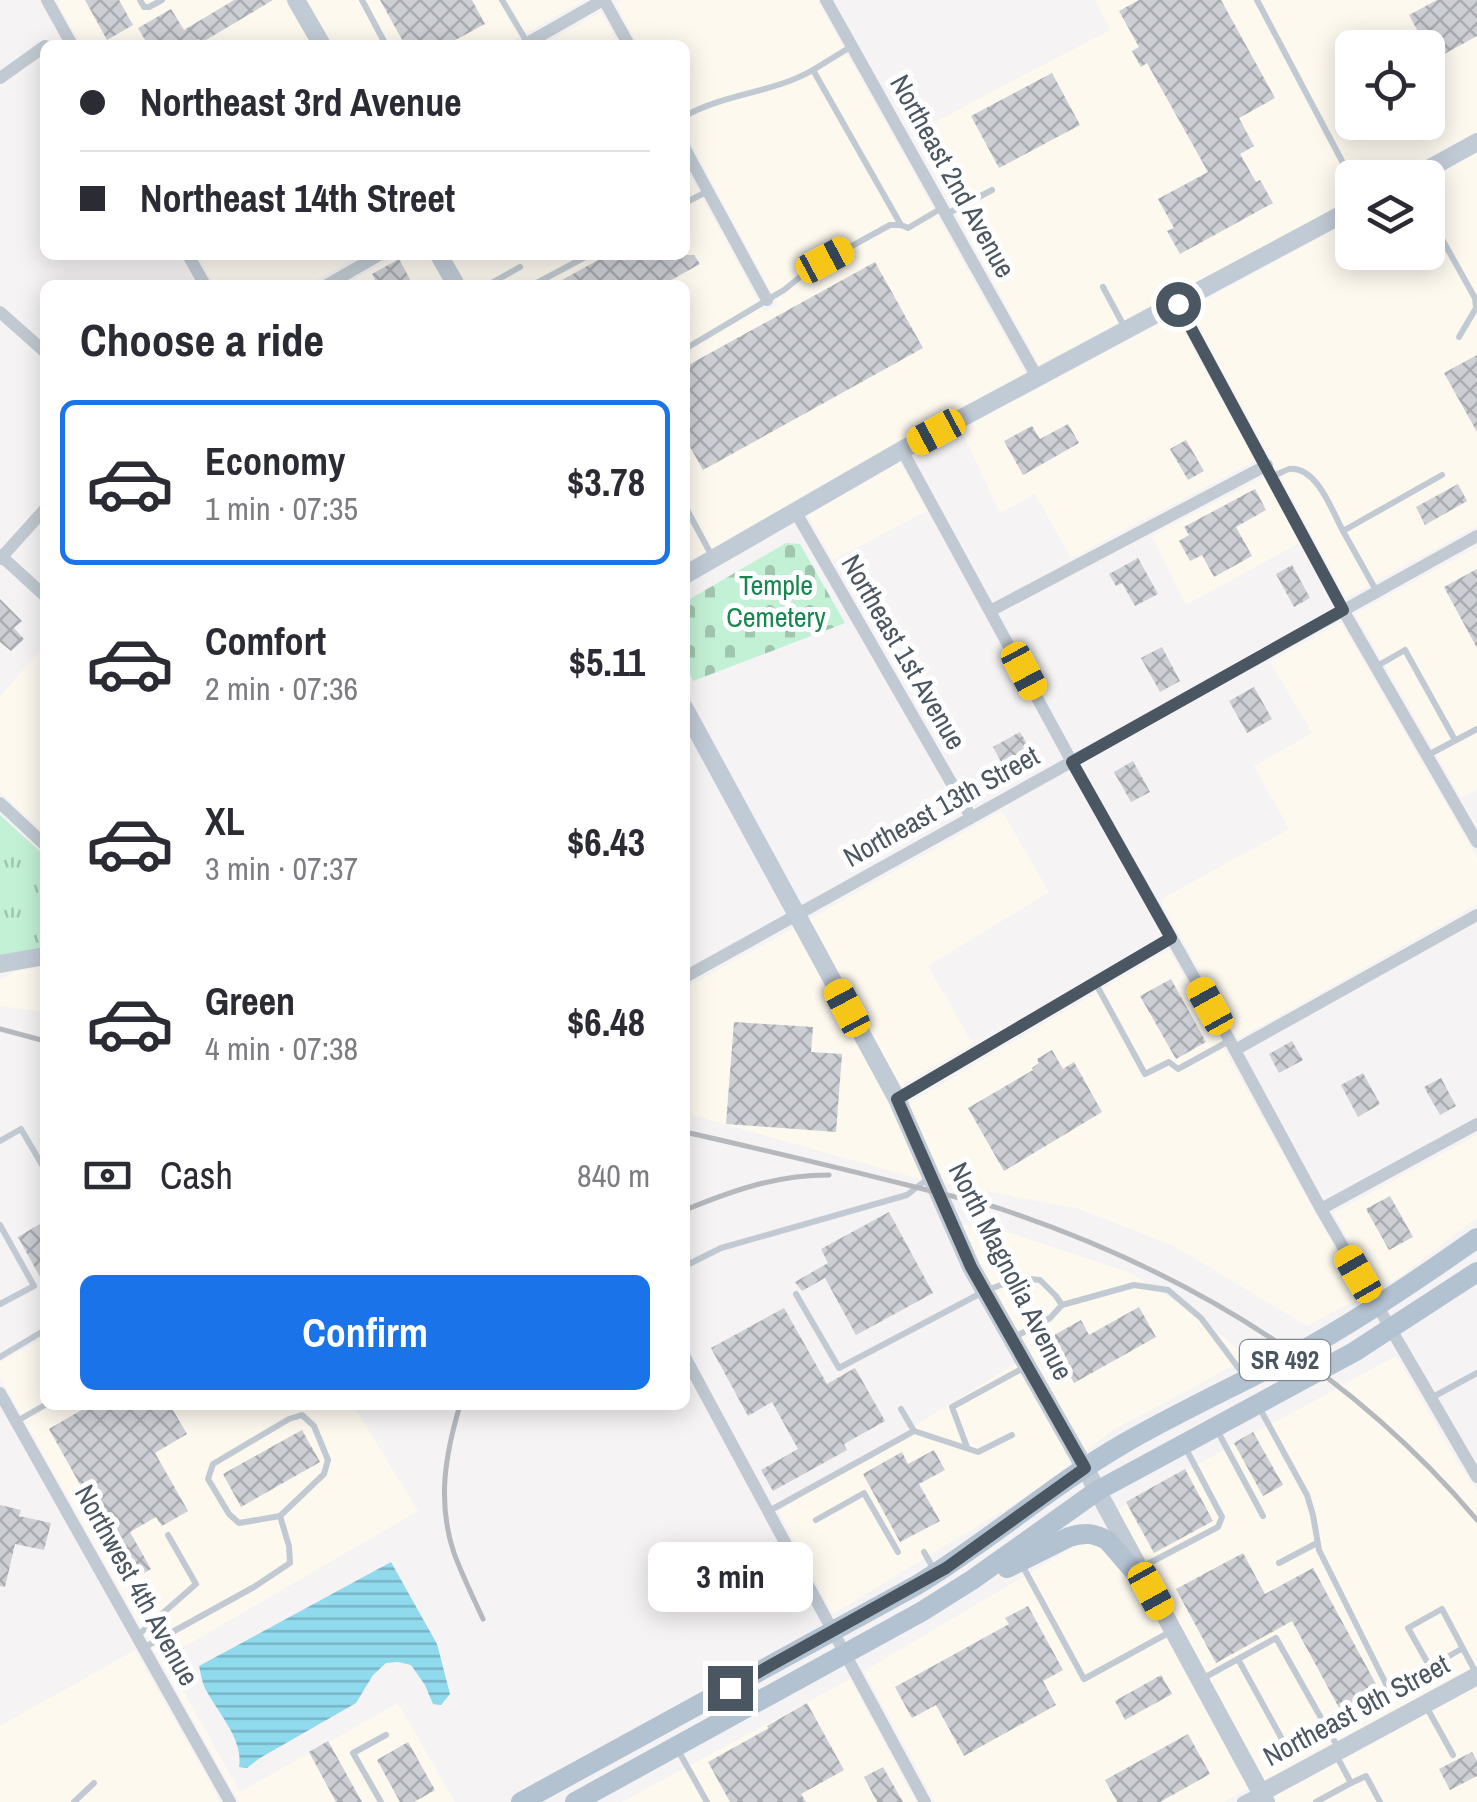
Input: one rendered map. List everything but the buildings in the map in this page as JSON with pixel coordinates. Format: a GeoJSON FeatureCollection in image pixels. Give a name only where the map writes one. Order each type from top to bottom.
{"type":"FeatureCollection","features":[{"type":"Feature","properties":{"kind":"main road"},"geometry":{"type":"LineString","coordinates":[[296,0],[319,40]]}},
{"type":"Feature","properties":{"kind":"main road"},"geometry":{"type":"LineString","coordinates":[[1445,160],[1477,143]]}},
{"type":"Feature","properties":{"kind":"main road"},"geometry":{"type":"LineString","coordinates":[[690,571],[902,450],[1335,218]]}},
{"type":"Feature","properties":{"kind":"main road","name":"North Magnolia Avenue"},"geometry":{"type":"LineString","coordinates":[[690,718],[897,1099],[971,1267],[1263,1797]]}},
{"type":"Feature","properties":{"kind":"main road"},"geometry":{"type":"LineString","coordinates":[[0,964],[40,957]]}},
{"type":"Feature","properties":{"kind":"main road","name":"SR 492"},"geometry":{"type":"LineString","coordinates":[[522,1802],[936,1574],[1085,1468],[1297,1354],[1477,1238]]}},
{"type":"Feature","properties":{"kind":"main road","name":"SR 492"},"geometry":{"type":"LineString","coordinates":[[574,1802],[946,1596],[1097,1492],[1337,1362],[1477,1272]]}},
{"type":"Feature","properties":{"kind":"main road"},"geometry":{"type":"LineString","coordinates":[[946,1596],[1079,1534],[1099,1535],[1108,1541],[1151,1591]]}},
{"type":"Feature","properties":{"kind":"main road","name":"Northeast 9th Street"},"geometry":{"type":"LineString","coordinates":[[1263,1797],[1395,1709],[1425,1704],[1477,1675]]}},
{"type":"Feature","properties":{"kind":"street"},"geometry":{"type":"LineString","coordinates":[[47,0],[69,40]]}},
{"type":"Feature","properties":{"kind":"street"},"geometry":{"type":"LineString","coordinates":[[533,40],[604,0],[626,40]]}},
{"type":"Feature","properties":{"kind":"street","name":"Northeast 2nd Avenue"},"geometry":{"type":"LineString","coordinates":[[826,0],[1037,377]]}},
{"type":"Feature","properties":{"kind":"street"},"geometry":{"type":"LineString","coordinates":[[54,40],[65,32]]}},
{"type":"Feature","properties":{"kind":"street"},"geometry":{"type":"LineString","coordinates":[[0,78],[40,50]]}},
{"type":"Feature","properties":{"kind":"street"},"geometry":{"type":"LineString","coordinates":[[690,158],[767,300]]}},
{"type":"Feature","properties":{"kind":"street"},"geometry":{"type":"LineString","coordinates":[[336,280],[370,260]]}},
{"type":"Feature","properties":{"kind":"street"},"geometry":{"type":"LineString","coordinates":[[1178,304],[1343,610],[1477,842]]}},
{"type":"Feature","properties":{"kind":"street"},"geometry":{"type":"LineString","coordinates":[[0,312],[40,348]]}},
{"type":"Feature","properties":{"kind":"street"},"geometry":{"type":"LineString","coordinates":[[902,450],[1321,1209],[1477,1477]]}},
{"type":"Feature","properties":{"kind":"street"},"geometry":{"type":"LineString","coordinates":[[992,610],[1270,471]]}},
{"type":"Feature","properties":{"kind":"street","name":"Northeast 1st Avenue"},"geometry":{"type":"LineString","coordinates":[[795,511],[971,817]]}},
{"type":"Feature","properties":{"kind":"street"},"geometry":{"type":"LineString","coordinates":[[40,514],[1,557],[40,592]]}},
{"type":"Feature","properties":{"kind":"street","name":"Northeast 13th Street"},"geometry":{"type":"LineString","coordinates":[[690,974],[1477,536]]}},
{"type":"Feature","properties":{"kind":"street"},"geometry":{"type":"LineString","coordinates":[[0,803],[40,840]]}},
{"type":"Feature","properties":{"kind":"street"},"geometry":{"type":"LineString","coordinates":[[1232,1046],[1477,915]]}},
{"type":"Feature","properties":{"kind":"street"},"geometry":{"type":"LineString","coordinates":[[897,1099],[1171,938]]}},
{"type":"Feature","properties":{"kind":"street"},"geometry":{"type":"LineString","coordinates":[[1321,1209],[1477,1124]]}},
{"type":"Feature","properties":{"kind":"street"},"geometry":{"type":"LineString","coordinates":[[690,1366],[925,1802]]}},
{"type":"Feature","properties":{"kind":"street","name":"Northwest 4th Avenue"},"geometry":{"type":"LineString","coordinates":[[0,1393],[9,1419],[230,1802]]}},
{"type":"Feature","properties":{"kind":"street"},"geometry":{"type":"LineString","coordinates":[[1243,1802],[1263,1797]]}},
{"type":"Feature","properties":{"kind":"lane"},"geometry":{"type":"LineString","coordinates":[[140,0],[144,7],[162,0]]}},
{"type":"Feature","properties":{"kind":"lane"},"geometry":{"type":"LineString","coordinates":[[362,0],[383,40]]}},
{"type":"Feature","properties":{"kind":"lane"},"geometry":{"type":"LineString","coordinates":[[502,0],[524,40]]}},
{"type":"Feature","properties":{"kind":"lane"},"geometry":{"type":"LineString","coordinates":[[1258,0],[1342,160]]}},
{"type":"Feature","properties":{"kind":"lane"},"geometry":{"type":"LineString","coordinates":[[690,114],[718,100],[796,80],[852,46]]}},
{"type":"Feature","properties":{"kind":"lane"},"geometry":{"type":"LineString","coordinates":[[813,70],[901,225]]}},
{"type":"Feature","properties":{"kind":"lane"},"geometry":{"type":"LineString","coordinates":[[690,346],[794,284],[810,268],[890,225],[908,228],[992,190]]}},
{"type":"Feature","properties":{"kind":"lane"},"geometry":{"type":"LineString","coordinates":[[690,200],[708,191]]}},
{"type":"Feature","properties":{"kind":"lane"},"geometry":{"type":"LineString","coordinates":[[1445,244],[1476,300],[1476,308],[1458,337]]}},
{"type":"Feature","properties":{"kind":"lane"},"geometry":{"type":"LineString","coordinates":[[542,280],[579,260]]}},
{"type":"Feature","properties":{"kind":"lane"},"geometry":{"type":"LineString","coordinates":[[497,280],[520,267]]}},
{"type":"Feature","properties":{"kind":"lane"},"geometry":{"type":"LineString","coordinates":[[1103,287],[1127,330]]}},
{"type":"Feature","properties":{"kind":"lane"},"geometry":{"type":"LineString","coordinates":[[1270,471],[1304,471],[1315,481],[1377,592]]}},
{"type":"Feature","properties":{"kind":"lane"},"geometry":{"type":"LineString","coordinates":[[1343,531],[1442,475]]}},
{"type":"Feature","properties":{"kind":"lane"},"geometry":{"type":"LineString","coordinates":[[690,515],[714,558]]}},
{"type":"Feature","properties":{"kind":"lane"},"geometry":{"type":"LineString","coordinates":[[1376,666],[1405,650],[1455,740]]}},
{"type":"Feature","properties":{"kind":"lane"},"geometry":{"type":"LineString","coordinates":[[1427,755],[1477,729]]}},
{"type":"Feature","properties":{"kind":"lane"},"geometry":{"type":"LineString","coordinates":[[1095,982],[1146,1074],[1168,1062],[1178,1069],[1232,1046]]}},
{"type":"Feature","properties":{"kind":"lane"},"geometry":{"type":"LineString","coordinates":[[0,1141],[22,1129],[40,1161]]}},
{"type":"Feature","properties":{"kind":"lane"},"geometry":{"type":"LineString","coordinates":[[690,1264],[722,1248],[906,1194],[930,1176]]}},
{"type":"Feature","properties":{"kind":"lane"},"geometry":{"type":"LineString","coordinates":[[0,1224],[34,1286],[0,1304]]}},
{"type":"Feature","properties":{"kind":"lane"},"geometry":{"type":"LineString","coordinates":[[796,1294],[839,1368],[985,1291],[1019,1278],[1040,1280],[1062,1306]]}},
{"type":"Feature","properties":{"kind":"lane"},"geometry":{"type":"LineString","coordinates":[[1012,1338],[1050,1318],[1062,1306],[1134,1285],[1168,1290],[1201,1318],[1246,1379]]}},
{"type":"Feature","properties":{"kind":"lane"},"geometry":{"type":"LineString","coordinates":[[0,1357],[40,1333]]}},
{"type":"Feature","properties":{"kind":"lane"},"geometry":{"type":"LineString","coordinates":[[967,1448],[952,1407],[1027,1366]]}},
{"type":"Feature","properties":{"kind":"lane"},"geometry":{"type":"LineString","coordinates":[[1430,1399],[1477,1374]]}},
{"type":"Feature","properties":{"kind":"lane"},"geometry":{"type":"LineString","coordinates":[[1238,1659],[1288,1750],[1395,1709],[1318,1543],[1307,1495],[1257,1404]]}},
{"type":"Feature","properties":{"kind":"lane"},"geometry":{"type":"LineString","coordinates":[[9,1419],[40,1407]]}},
{"type":"Feature","properties":{"kind":"lane"},"geometry":{"type":"LineString","coordinates":[[901,1409],[914,1431],[978,1452],[1012,1435]]}},
{"type":"Feature","properties":{"kind":"lane"},"geometry":{"type":"LineString","coordinates":[[302,1415],[314,1426],[328,1460],[324,1474],[280,1516],[239,1522],[229,1514],[208,1479],[213,1464],[288,1419],[302,1415]]}},
{"type":"Feature","properties":{"kind":"lane"},"geometry":{"type":"LineString","coordinates":[[1216,1426],[1263,1516]]}},
{"type":"Feature","properties":{"kind":"lane"},"geometry":{"type":"LineString","coordinates":[[768,1511],[914,1431]]}},
{"type":"Feature","properties":{"kind":"lane"},"geometry":{"type":"LineString","coordinates":[[1139,1568],[1218,1526],[1222,1518],[1184,1444]]}},
{"type":"Feature","properties":{"kind":"lane"},"geometry":{"type":"LineString","coordinates":[[816,1520],[864,1493],[898,1552]]}},
{"type":"Feature","properties":{"kind":"lane"},"geometry":{"type":"LineString","coordinates":[[140,1642],[254,1588],[290,1563],[290,1546],[280,1516]]}},
{"type":"Feature","properties":{"kind":"lane"},"geometry":{"type":"LineString","coordinates":[[140,1642],[196,1584],[168,1534]]}},
{"type":"Feature","properties":{"kind":"lane"},"geometry":{"type":"LineString","coordinates":[[1279,1563],[1318,1543]]}},
{"type":"Feature","properties":{"kind":"lane"},"geometry":{"type":"LineString","coordinates":[[924,1552],[936,1574]]}},
{"type":"Feature","properties":{"kind":"lane"},"geometry":{"type":"LineString","coordinates":[[1020,1562],[1084,1679],[1173,1631]]}},
{"type":"Feature","properties":{"kind":"lane"},"geometry":{"type":"LineString","coordinates":[[1463,1648],[1430,1667],[1408,1628],[1442,1610],[1463,1648],[1477,1675]]}},
{"type":"Feature","properties":{"kind":"lane"},"geometry":{"type":"LineString","coordinates":[[1200,1680],[1276,1638],[1329,1732],[1351,1783]]}},
{"type":"Feature","properties":{"kind":"lane"},"geometry":{"type":"LineString","coordinates":[[1425,1704],[1452,1755]]}},
{"type":"Feature","properties":{"kind":"lane"},"geometry":{"type":"LineString","coordinates":[[381,1802],[353,1753],[386,1735]]}},
{"type":"Feature","properties":{"kind":"lane"},"geometry":{"type":"LineString","coordinates":[[676,1746],[707,1802]]}},
{"type":"Feature","properties":{"kind":"lane"},"geometry":{"type":"LineString","coordinates":[[1316,1802],[1366,1776],[1380,1802]]}},
{"type":"Feature","properties":{"kind":"lane"},"geometry":{"type":"LineString","coordinates":[[74,1802],[94,1783]]}},
{"type":"Feature","properties":{"kind":"shaded area"},"geometry":{"type":"Polygon","coordinates":[[[56,0],[287,0],[309,40],[78,40],[56,0]]]}},
{"type":"Feature","properties":{"kind":"shaded area"},"geometry":{"type":"Polygon","coordinates":[[[305,0],[585,0],[514,40],[328,40],[305,0]]]}},
{"type":"Feature","properties":{"kind":"shaded area"},"geometry":{"type":"Polygon","coordinates":[[[622,0],[817,0],[1025,373],[690,561],[690,280],[462,280],[452,260],[690,260],[690,175],[764,312],[778,305],[690,141],[690,40],[635,40],[616,4],[622,0]]]}},
{"type":"Feature","properties":{"kind":"shaded area"},"geometry":{"type":"Polygon","coordinates":[[[1095,0],[1477,0],[1477,132],[1424,160],[1335,160],[1335,208],[1039,365],[912,134],[1110,30],[1095,0]]]}},
{"type":"Feature","properties":{"kind":"shaded area"},"geometry":{"type":"Polygon","coordinates":[[[601,12],[617,40],[551,40],[601,12]]]}},
{"type":"Feature","properties":{"kind":"shaded area"},"geometry":{"type":"Polygon","coordinates":[[[1477,153],[1477,526],[1346,598],[1189,308],[1335,229],[1335,270],[1445,270],[1445,170],[1477,153]]]}},
{"type":"Feature","properties":{"kind":"shaded area"},"geometry":{"type":"Polygon","coordinates":[[[201,260],[351,260],[317,280],[211,280],[201,260]]]}},
{"type":"Feature","properties":{"kind":"shaded area"},"geometry":{"type":"Polygon","coordinates":[[[388,260],[433,260],[443,280],[354,280],[388,260]]]}},
{"type":"Feature","properties":{"kind":"shaded area"},"geometry":{"type":"Polygon","coordinates":[[[1175,315],[1255,461],[1071,558],[1035,494],[1000,513],[962,432],[914,454],[1175,315]]]}},
{"type":"Feature","properties":{"kind":"shaded area"},"geometry":{"type":"Polygon","coordinates":[[[900,462],[927,511],[833,560],[807,515],[900,462]]]}},
{"type":"Feature","properties":{"kind":"shaded area"},"geometry":{"type":"Polygon","coordinates":[[[1264,477],[1299,543],[1186,605],[1152,536],[1264,477]]]}},
{"type":"Feature","properties":{"kind":"shaded area"},"geometry":{"type":"Polygon","coordinates":[[[1477,547],[1477,789],[1461,798],[1355,614],[1477,547]]]}},
{"type":"Feature","properties":{"kind":"shaded area"},"geometry":{"type":"Polygon","coordinates":[[[1341,622],[1477,858],[1477,904],[1238,1039],[1160,900],[1289,829],[1254,766],[1312,733],[1270,662],[1341,622]]]}},
{"type":"Feature","properties":{"kind":"shaded area"},"geometry":{"type":"Polygon","coordinates":[[[40,651],[40,829],[0,792],[0,696],[40,651]]]}},
{"type":"Feature","properties":{"kind":"shaded area"},"geometry":{"type":"Polygon","coordinates":[[[1002,811],[1049,892],[928,966],[972,1043],[1040,1004],[899,1087],[808,920],[1002,811]]]}},
{"type":"Feature","properties":{"kind":"shaded area"},"geometry":{"type":"Polygon","coordinates":[[[794,928],[890,1103],[923,1180],[690,1114],[690,985],[794,928]]]}},
{"type":"Feature","properties":{"kind":"shaded area"},"geometry":{"type":"Polygon","coordinates":[[[1169,950],[1362,1297],[1307,1326],[1174,1246],[1079,1209],[943,1183],[908,1104],[1169,950]]]}},
{"type":"Feature","properties":{"kind":"shaded area"},"geometry":{"type":"Polygon","coordinates":[[[40,967],[40,1011],[0,1006],[0,980],[17,971],[40,967]]]}},
{"type":"Feature","properties":{"kind":"shaded area"},"geometry":{"type":"Polygon","coordinates":[[[1477,1135],[1477,1218],[1401,1276],[1376,1289],[1333,1213],[1477,1135]]]}},
{"type":"Feature","properties":{"kind":"shaded area"},"geometry":{"type":"Polygon","coordinates":[[[961,1224],[1011,1233],[1128,1272],[1191,1310],[1248,1358],[1111,1431],[1085,1452],[961,1224]]]}},
{"type":"Feature","properties":{"kind":"shaded area"},"geometry":{"type":"Polygon","coordinates":[[[40,1340],[40,1410],[356,1410],[418,1511],[165,1658],[240,1792],[398,1703],[455,1802],[239,1802],[0,1377],[0,1362],[40,1340]]]}},
{"type":"Feature","properties":{"kind":"shaded area"},"geometry":{"type":"Polygon","coordinates":[[[1396,1356],[1477,1491],[1477,1665],[1263,1781],[1117,1511],[1396,1356]]]}},
{"type":"Feature","properties":{"kind":"shaded area"},"geometry":{"type":"Polygon","coordinates":[[[1016,1363],[1072,1462],[1037,1490],[833,1614],[778,1511],[1016,1363]]]}},
{"type":"Feature","properties":{"kind":"shaded area"},"geometry":{"type":"Polygon","coordinates":[[[1080,1543],[1097,1544],[1145,1596],[1249,1788],[1224,1802],[935,1802],[864,1671],[1080,1543]]]}},
{"type":"Feature","properties":{"kind":"shaded area"},"geometry":{"type":"Polygon","coordinates":[[[135,1650],[221,1802],[0,1802],[0,1726],[135,1650]]]}},
{"type":"Feature","properties":{"kind":"shaded area"},"geometry":{"type":"Polygon","coordinates":[[[850,1679],[916,1802],[622,1802],[850,1679]]]}},
{"type":"Feature","properties":{"kind":"shaded area"},"geometry":{"type":"Polygon","coordinates":[[[1477,1686],[1477,1802],[1275,1802],[1272,1797],[1477,1686]]]}},
{"type":"Feature","properties":{"kind":"green space","name":"Temple Cemetery"},"geometry":{"type":"Polygon","coordinates":[[[786,543],[800,544],[845,623],[693,681],[690,599],[786,543]]]}},
{"type":"Feature","properties":{"kind":"green space"},"geometry":{"type":"Polygon","coordinates":[[[0,815],[40,851],[40,948],[0,955],[0,815]]]}},
{"type":"Feature","properties":{"kind":"water"},"geometry":{"type":"Polygon","coordinates":[[[391,1562],[437,1644],[450,1694],[441,1705],[433,1704],[411,1665],[386,1663],[373,1675],[356,1703],[247,1768],[239,1767],[238,1747],[205,1687],[199,1666],[391,1562]]]}},
{"type":"Feature","properties":{"kind":"railway"},"geometry":{"type":"LineString","coordinates":[[0,1029],[40,1040]]}},
{"type":"Feature","properties":{"kind":"railway"},"geometry":{"type":"LineString","coordinates":[[690,1133],[993,1207],[1136,1263],[1261,1331],[1320,1372],[1428,1466],[1477,1520]]}},
{"type":"Feature","properties":{"kind":"railway"},"geometry":{"type":"LineString","coordinates":[[690,1208],[756,1185],[829,1175]]}},
{"type":"Feature","properties":{"kind":"railway"},"geometry":{"type":"LineString","coordinates":[[459,1410],[447,1461],[446,1516],[454,1553],[483,1619]]}},
{"type":"Feature","properties":{"kind":"route"},"geometry":{"type":"LineString","coordinates":[[730,1688],[946,1568],[1085,1468],[971,1267],[897,1099],[1171,938],[1072,762],[1343,610],[1178,304]]}}]}
